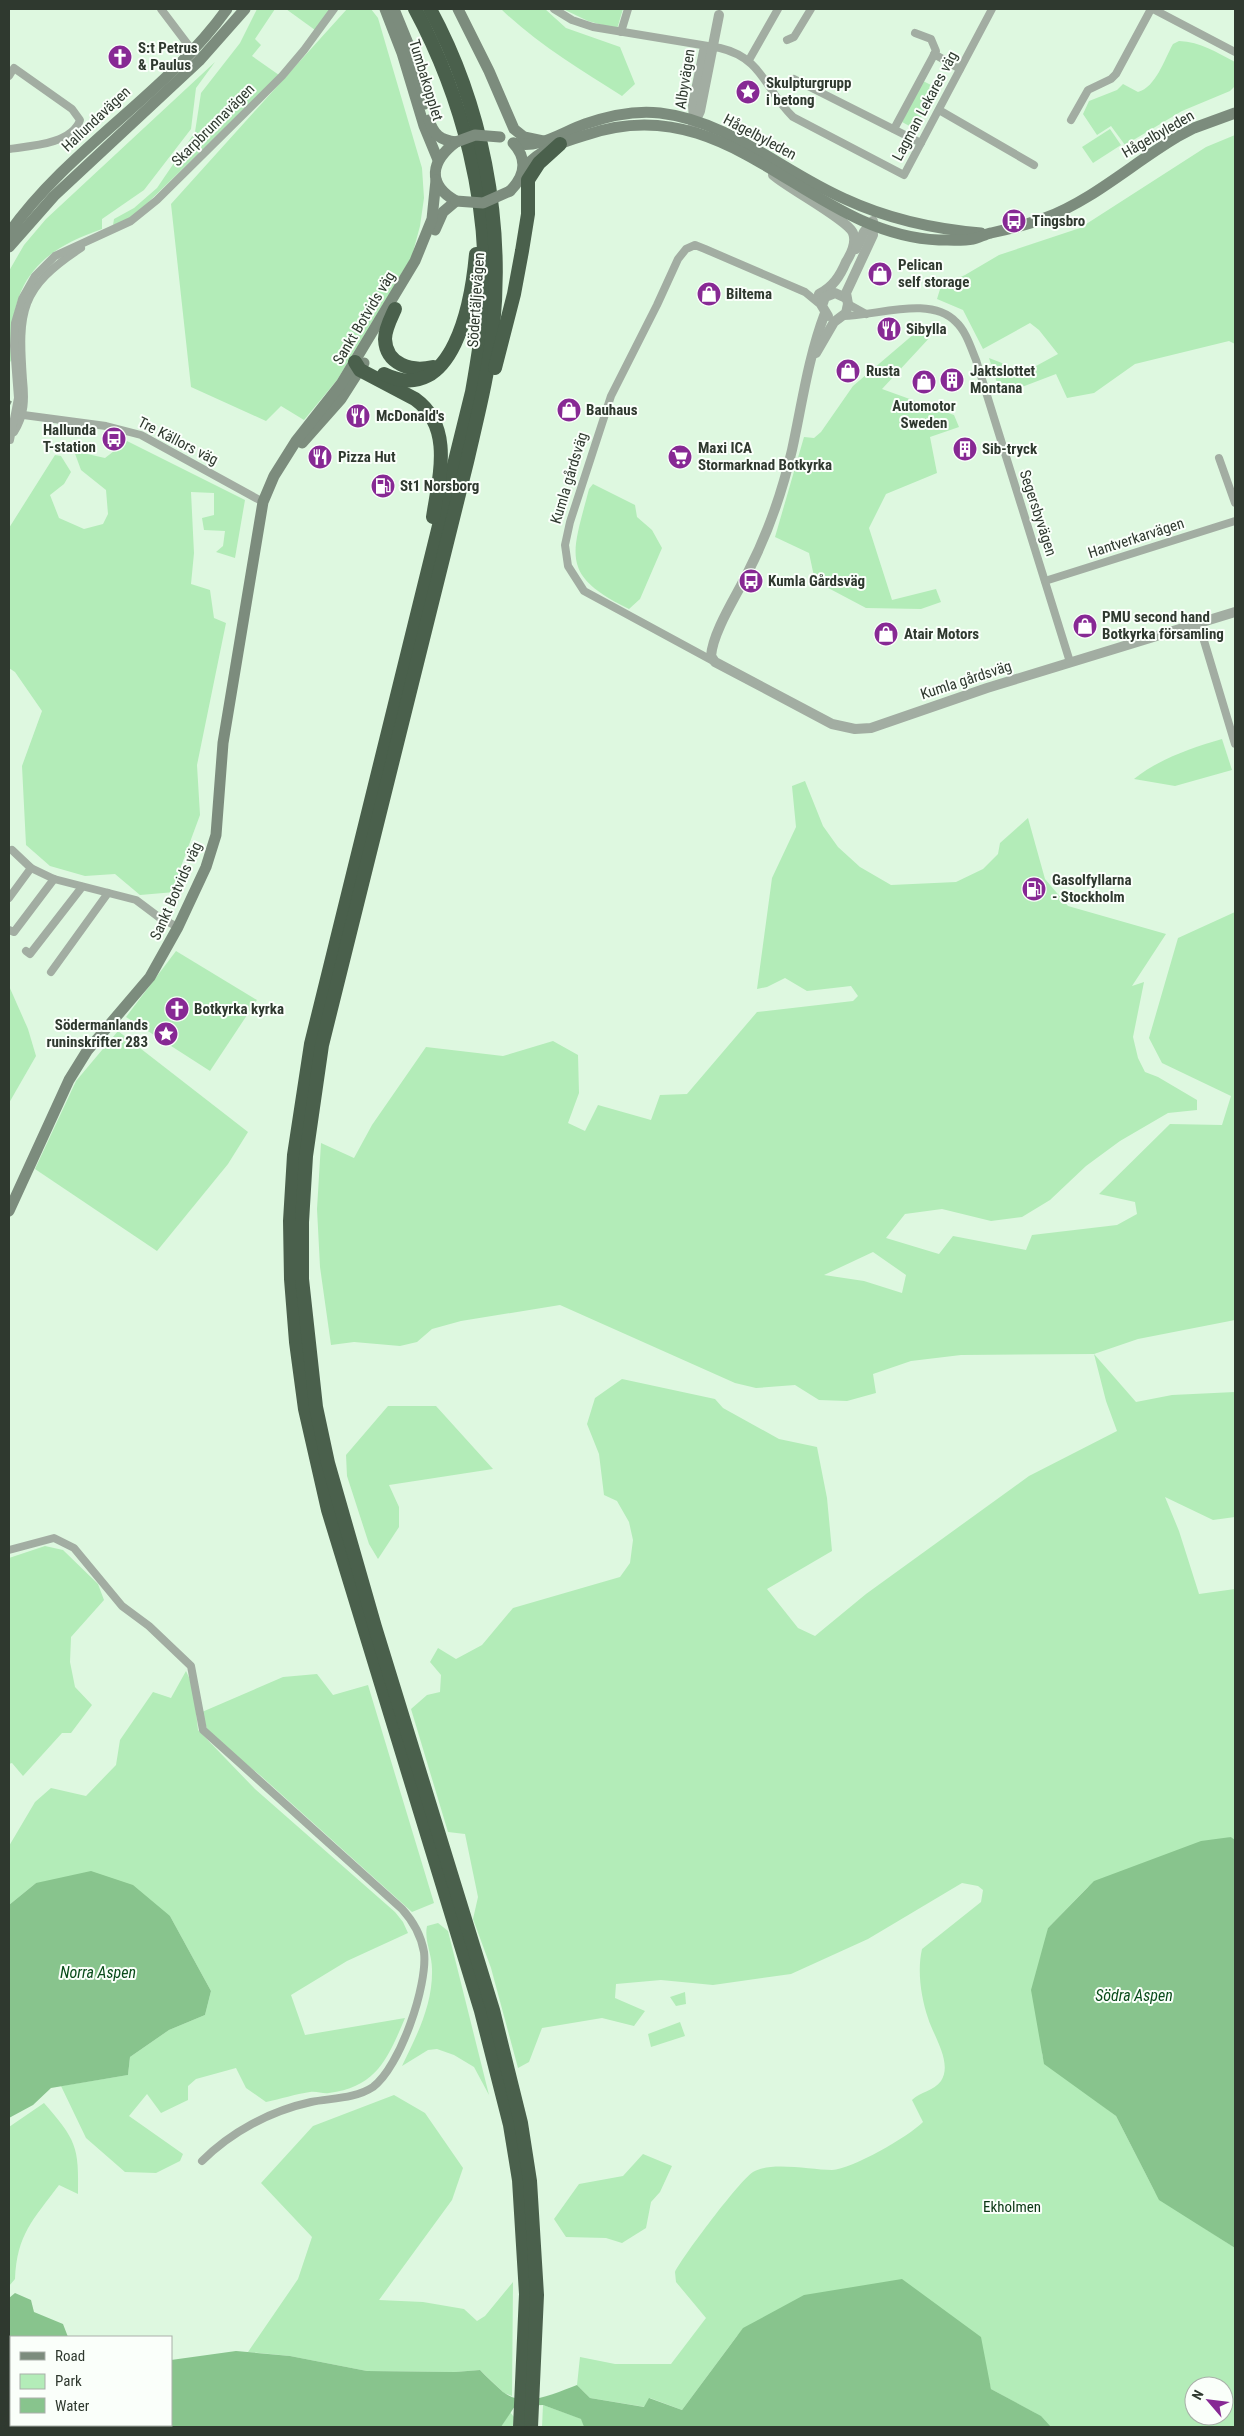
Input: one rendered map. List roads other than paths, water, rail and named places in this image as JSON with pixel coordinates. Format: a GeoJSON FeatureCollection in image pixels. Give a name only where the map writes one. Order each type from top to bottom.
{"type":"FeatureCollection","features":[{"type":"Feature","properties":{"kind":"highway"},"geometry":{"type":"LineString","coordinates":[[415,9],[428,33],[454,99],[470,155],[480,216],[484,266],[484,304],[472,392],[427,595],[322,1046],[306,1156],[302,1222],[302,1279],[316,1407],[328,1463],[493,2010],[521,2123],[531,2189],[537,2295],[531,2427]]}},
{"type":"Feature","properties":{"kind":"highway","name":"Södertäljevägen"},"geometry":{"type":"LineString","coordinates":[[427,595],[467,462],[482,393],[493,329],[496,249],[486,164],[472,113],[457,66],[430,9]]}},
{"type":"Feature","properties":{"kind":"highway"},"geometry":{"type":"LineString","coordinates":[[467,462],[482,420],[514,294],[528,214],[526,186],[530,174],[538,163],[560,144]]}},
{"type":"Feature","properties":{"kind":"highway"},"geometry":{"type":"LineString","coordinates":[[514,188],[523,206],[525,231]]}},
{"type":"Feature","properties":{"kind":"highway"},"geometry":{"type":"LineString","coordinates":[[359,365],[394,379],[412,380],[436,370],[444,361],[460,332],[471,294],[480,216]]}},
{"type":"Feature","properties":{"kind":"highway"},"geometry":{"type":"LineString","coordinates":[[396,309],[387,329],[385,339],[387,348],[396,362],[404,368],[415,370],[433,367],[444,361]]}},
{"type":"Feature","properties":{"kind":"highway"},"geometry":{"type":"LineString","coordinates":[[359,365],[420,402],[430,412],[441,440],[441,460],[427,595],[311,1044],[294,1155],[290,1221],[291,1279],[296,1342],[305,1409],[328,1510],[481,2011],[510,2125],[519,2180],[526,2294],[520,2427]]}},
{"type":"Feature","properties":{"kind":"main road","name":"Hallundavägen"},"geometry":{"type":"LineString","coordinates":[[9,233],[29,204],[45,187],[192,50],[227,9]]}},
{"type":"Feature","properties":{"kind":"main road","name":"Hallundavägen"},"geometry":{"type":"LineString","coordinates":[[9,247],[54,196],[189,72],[245,9]]}},
{"type":"Feature","properties":{"kind":"main road","name":"Tumbakopplet"},"geometry":{"type":"LineString","coordinates":[[385,9],[397,36],[424,126],[438,160]]}},
{"type":"Feature","properties":{"kind":"main road","name":"Tumbakopplet"},"geometry":{"type":"LineString","coordinates":[[394,9],[412,53],[432,129],[439,138],[449,144]]}},
{"type":"Feature","properties":{"kind":"main road"},"geometry":{"type":"LineString","coordinates":[[458,9],[489,70],[503,105],[518,134],[543,141]]}},
{"type":"Feature","properties":{"kind":"main road"},"geometry":{"type":"LineString","coordinates":[[503,105],[508,140],[521,154],[524,168],[514,188],[483,203],[456,201],[443,192],[436,180],[436,166],[449,144],[475,135],[508,140]]}},
{"type":"Feature","properties":{"kind":"main road","name":"Hågelbyleden"},"geometry":{"type":"LineString","coordinates":[[508,140],[530,146],[586,124],[630,114],[658,113],[744,143],[845,199],[877,212],[921,225],[989,233]]}},
{"type":"Feature","properties":{"kind":"main road","name":"Hågelbyleden"},"geometry":{"type":"LineString","coordinates":[[524,168],[542,152],[597,131],[642,123],[693,126],[743,152],[831,204],[872,224],[914,238],[973,239],[989,233],[1013,229],[1060,212],[1177,137],[1221,117],[1235,113]]}},
{"type":"Feature","properties":{"kind":"main road","name":"Sankt Botvids väg"},"geometry":{"type":"LineString","coordinates":[[359,365],[422,247],[432,219],[436,180]]}},
{"type":"Feature","properties":{"kind":"main road","name":"Sankt Botvids väg"},"geometry":{"type":"LineString","coordinates":[[9,1211],[77,1067],[150,977],[178,927],[206,867],[216,836],[223,743],[262,502],[274,476],[296,441],[359,365],[396,309],[423,258],[439,218],[456,201]]}},
{"type":"Feature","properties":{"kind":"main road","name":"Hallundavägen"},"geometry":{"type":"LineString","coordinates":[[9,255],[25,229]]}},
{"type":"Feature","properties":{"kind":"street"},"geometry":{"type":"LineString","coordinates":[[161,9],[192,50],[193,60],[189,72]]}},
{"type":"Feature","properties":{"kind":"street","name":"Skarpbrunnavägen"},"geometry":{"type":"LineString","coordinates":[[9,441],[25,398],[20,332],[26,303],[41,279],[51,269],[93,240],[131,221],[157,200],[287,70],[334,9]]}},
{"type":"Feature","properties":{"kind":"street"},"geometry":{"type":"LineString","coordinates":[[554,9],[581,23],[622,32],[708,46],[734,52],[749,60],[778,9]]}},
{"type":"Feature","properties":{"kind":"street"},"geometry":{"type":"LineString","coordinates":[[622,32],[628,9]]}},
{"type":"Feature","properties":{"kind":"street"},"geometry":{"type":"LineString","coordinates":[[787,40],[794,37],[811,9]]}},
{"type":"Feature","properties":{"kind":"street","name":"Lagman Lekares väg"},"geometry":{"type":"LineString","coordinates":[[749,60],[782,106],[793,117],[904,175],[992,9]]}},
{"type":"Feature","properties":{"kind":"street"},"geometry":{"type":"LineString","coordinates":[[1071,120],[1088,90],[1111,80],[1116,74],[1152,9],[1235,52]]}},
{"type":"Feature","properties":{"kind":"street","name":"Albyvägen"},"geometry":{"type":"LineString","coordinates":[[693,126],[693,105],[708,46],[720,12]]}},
{"type":"Feature","properties":{"kind":"street"},"geometry":{"type":"LineString","coordinates":[[894,129],[934,54],[935,47],[931,39],[915,33]]}},
{"type":"Feature","properties":{"kind":"street"},"geometry":{"type":"LineString","coordinates":[[192,50],[210,50]]}},
{"type":"Feature","properties":{"kind":"street"},"geometry":{"type":"LineString","coordinates":[[934,54],[960,69]]}},
{"type":"Feature","properties":{"kind":"street"},"geometry":{"type":"LineString","coordinates":[[9,76],[14,68],[72,109],[80,120],[73,132],[50,142],[9,149]]}},
{"type":"Feature","properties":{"kind":"street"},"geometry":{"type":"LineString","coordinates":[[794,79],[921,143]]}},
{"type":"Feature","properties":{"kind":"street"},"geometry":{"type":"LineString","coordinates":[[938,110],[1034,165]]}},
{"type":"Feature","properties":{"kind":"street"},"geometry":{"type":"LineString","coordinates":[[715,662],[711,656],[716,636],[763,542],[773,516],[792,451],[823,310],[831,287],[840,275],[852,249],[854,239],[853,233],[844,221],[789,188],[743,152]]}},
{"type":"Feature","properties":{"kind":"street"},"geometry":{"type":"LineString","coordinates":[[773,175],[852,222],[858,235],[856,248]]}},
{"type":"Feature","properties":{"kind":"street"},"geometry":{"type":"LineString","coordinates":[[9,227],[29,204]]}},
{"type":"Feature","properties":{"kind":"street"},"geometry":{"type":"LineString","coordinates":[[828,294],[847,273],[856,248],[864,232],[872,224],[877,212]]}},
{"type":"Feature","properties":{"kind":"street"},"geometry":{"type":"LineString","coordinates":[[811,360],[841,317],[847,301],[848,287],[873,236],[872,224]]}},
{"type":"Feature","properties":{"kind":"street","name":"Kumla gårdsväg"},"geometry":{"type":"LineString","coordinates":[[805,292],[695,245],[686,249],[678,259],[611,396],[571,518],[566,545],[568,566],[584,591],[821,719],[842,727],[855,729],[870,728],[1070,662],[1235,612]]}},
{"type":"Feature","properties":{"kind":"street"},"geometry":{"type":"LineString","coordinates":[[805,292],[828,294],[847,301],[866,314]]}},
{"type":"Feature","properties":{"kind":"street"},"geometry":{"type":"LineString","coordinates":[[805,292],[829,317],[841,317]]}},
{"type":"Feature","properties":{"kind":"street","name":"Segersbyvägen"},"geometry":{"type":"LineString","coordinates":[[841,317],[930,308],[950,317],[962,329],[976,360],[1070,662]]}},
{"type":"Feature","properties":{"kind":"street","name":"Tre Källors väg"},"geometry":{"type":"LineString","coordinates":[[19,415],[106,426],[141,435],[262,502]]}},
{"type":"Feature","properties":{"kind":"street"},"geometry":{"type":"LineString","coordinates":[[1219,458],[1235,503]]}},
{"type":"Feature","properties":{"kind":"street","name":"Hantverkarvägen"},"geometry":{"type":"LineString","coordinates":[[1045,581],[1235,521]]}},
{"type":"Feature","properties":{"kind":"street"},"geometry":{"type":"LineString","coordinates":[[1199,624],[1235,744]]}},
{"type":"Feature","properties":{"kind":"street"},"geometry":{"type":"LineString","coordinates":[[12,850],[31,868],[54,879],[136,900],[160,918],[178,927]]}},
{"type":"Feature","properties":{"kind":"street"},"geometry":{"type":"LineString","coordinates":[[9,898],[31,868]]}},
{"type":"Feature","properties":{"kind":"street"},"geometry":{"type":"LineString","coordinates":[[9,930],[14,932],[54,879]]}},
{"type":"Feature","properties":{"kind":"street"},"geometry":{"type":"LineString","coordinates":[[26,951],[30,954],[82,887]]}},
{"type":"Feature","properties":{"kind":"street"},"geometry":{"type":"LineString","coordinates":[[51,972],[108,892]]}},
{"type":"Feature","properties":{"kind":"street"},"geometry":{"type":"LineString","coordinates":[[9,1550],[54,1538],[74,1548],[122,1606],[149,1626],[190,1666],[203,1730],[402,1909],[416,1927],[421,1939],[424,1964],[420,1991],[403,2046],[386,2073],[374,2086],[364,2091],[309,2103],[272,2115],[240,2131],[218,2146],[202,2162]]}},
{"type":"Feature","properties":{"kind":"water","name":"Södra Aspen"},"geometry":{"type":"Polygon","coordinates":[[[1231,1837],[1235,1840],[1235,2248],[1159,2200],[1116,2116],[1044,2064],[1031,1990],[1048,1928],[1094,1881],[1201,1841],[1231,1837]]]}},
{"type":"Feature","properties":{"kind":"water","name":"Norra Aspen"},"geometry":{"type":"Polygon","coordinates":[[[91,1871],[133,1885],[170,1916],[211,1991],[205,2015],[169,2030],[130,2057],[128,2075],[51,2088],[33,2105],[9,2118],[9,1905],[36,1883],[91,1871]]]}},
{"type":"Feature","properties":{"kind":"water"},"geometry":{"type":"Polygon","coordinates":[[[902,2279],[981,2337],[991,2389],[1041,2416],[1051,2427],[584,2427],[581,2419],[543,2405],[515,2406],[501,2427],[9,2427],[9,2298],[15,2293],[31,2300],[34,2312],[63,2324],[68,2336],[10,2336],[10,2426],[172,2426],[172,2360],[236,2351],[290,2356],[367,2371],[455,2372],[480,2370],[503,2392],[521,2399],[540,2398],[577,2385],[590,2398],[644,2407],[649,2398],[682,2410],[743,2328],[804,2295],[902,2279]]]}},
{"type":"Feature","properties":{"kind":"railway"},"geometry":{"type":"LineString","coordinates":[[9,405],[11,401]]}},
{"type":"Feature","properties":{"kind":"place","name":"S:t Petrus & Paulus"},"geometry":{"type":"Point","coordinates":[120,57]}},
{"type":"Feature","properties":{"kind":"place","name":"Skulpturgrupp i betong"},"geometry":{"type":"Point","coordinates":[748,92]}},
{"type":"Feature","properties":{"kind":"place","name":"Tingsbro"},"geometry":{"type":"Point","coordinates":[1014,221]}},
{"type":"Feature","properties":{"kind":"place","name":"Pelican self storage"},"geometry":{"type":"Point","coordinates":[880,274]}},
{"type":"Feature","properties":{"kind":"place","name":"Biltema"},"geometry":{"type":"Point","coordinates":[709,294]}},
{"type":"Feature","properties":{"kind":"place","name":"Sibylla"},"geometry":{"type":"Point","coordinates":[889,329]}},
{"type":"Feature","properties":{"kind":"place","name":"Rusta"},"geometry":{"type":"Point","coordinates":[848,371]}},
{"type":"Feature","properties":{"kind":"place","name":"Jaktslottet Montana"},"geometry":{"type":"Point","coordinates":[952,380]}},
{"type":"Feature","properties":{"kind":"place","name":"Automotor Sweden"},"geometry":{"type":"Point","coordinates":[924,382]}},
{"type":"Feature","properties":{"kind":"place","name":"Bauhaus"},"geometry":{"type":"Point","coordinates":[569,410]}},
{"type":"Feature","properties":{"kind":"place","name":"McDonald's"},"geometry":{"type":"Point","coordinates":[358,416]}},
{"type":"Feature","properties":{"kind":"place","name":"Hallunda T-station"},"geometry":{"type":"Point","coordinates":[114,439]}},
{"type":"Feature","properties":{"kind":"place","name":"Sib-tryck"},"geometry":{"type":"Point","coordinates":[965,449]}},
{"type":"Feature","properties":{"kind":"place","name":"Pizza Hut"},"geometry":{"type":"Point","coordinates":[320,457]}},
{"type":"Feature","properties":{"kind":"place","name":"Maxi ICA Stormarknad Botkyrka"},"geometry":{"type":"Point","coordinates":[680,457]}},
{"type":"Feature","properties":{"kind":"place","name":"St1 Norsborg"},"geometry":{"type":"Point","coordinates":[383,486]}},
{"type":"Feature","properties":{"kind":"place","name":"Kumla Gårdsväg"},"geometry":{"type":"Point","coordinates":[751,581]}},
{"type":"Feature","properties":{"kind":"place","name":"PMU second hand Botkyrka församling"},"geometry":{"type":"Point","coordinates":[1085,626]}},
{"type":"Feature","properties":{"kind":"place","name":"Atair Motors"},"geometry":{"type":"Point","coordinates":[886,634]}},
{"type":"Feature","properties":{"kind":"place","name":"Gasolfyllarna - Stockholm"},"geometry":{"type":"Point","coordinates":[1034,889]}},
{"type":"Feature","properties":{"kind":"place","name":"Botkyrka kyrka"},"geometry":{"type":"Point","coordinates":[177,1009]}},
{"type":"Feature","properties":{"kind":"place","name":"Södermanlands runinskrifter 283"},"geometry":{"type":"Point","coordinates":[166,1034]}},
{"type":"Feature","properties":{"kind":"park label","name":"Ekholmen"},"geometry":{"type":"Point","coordinates":[1012,2207]}}]}
